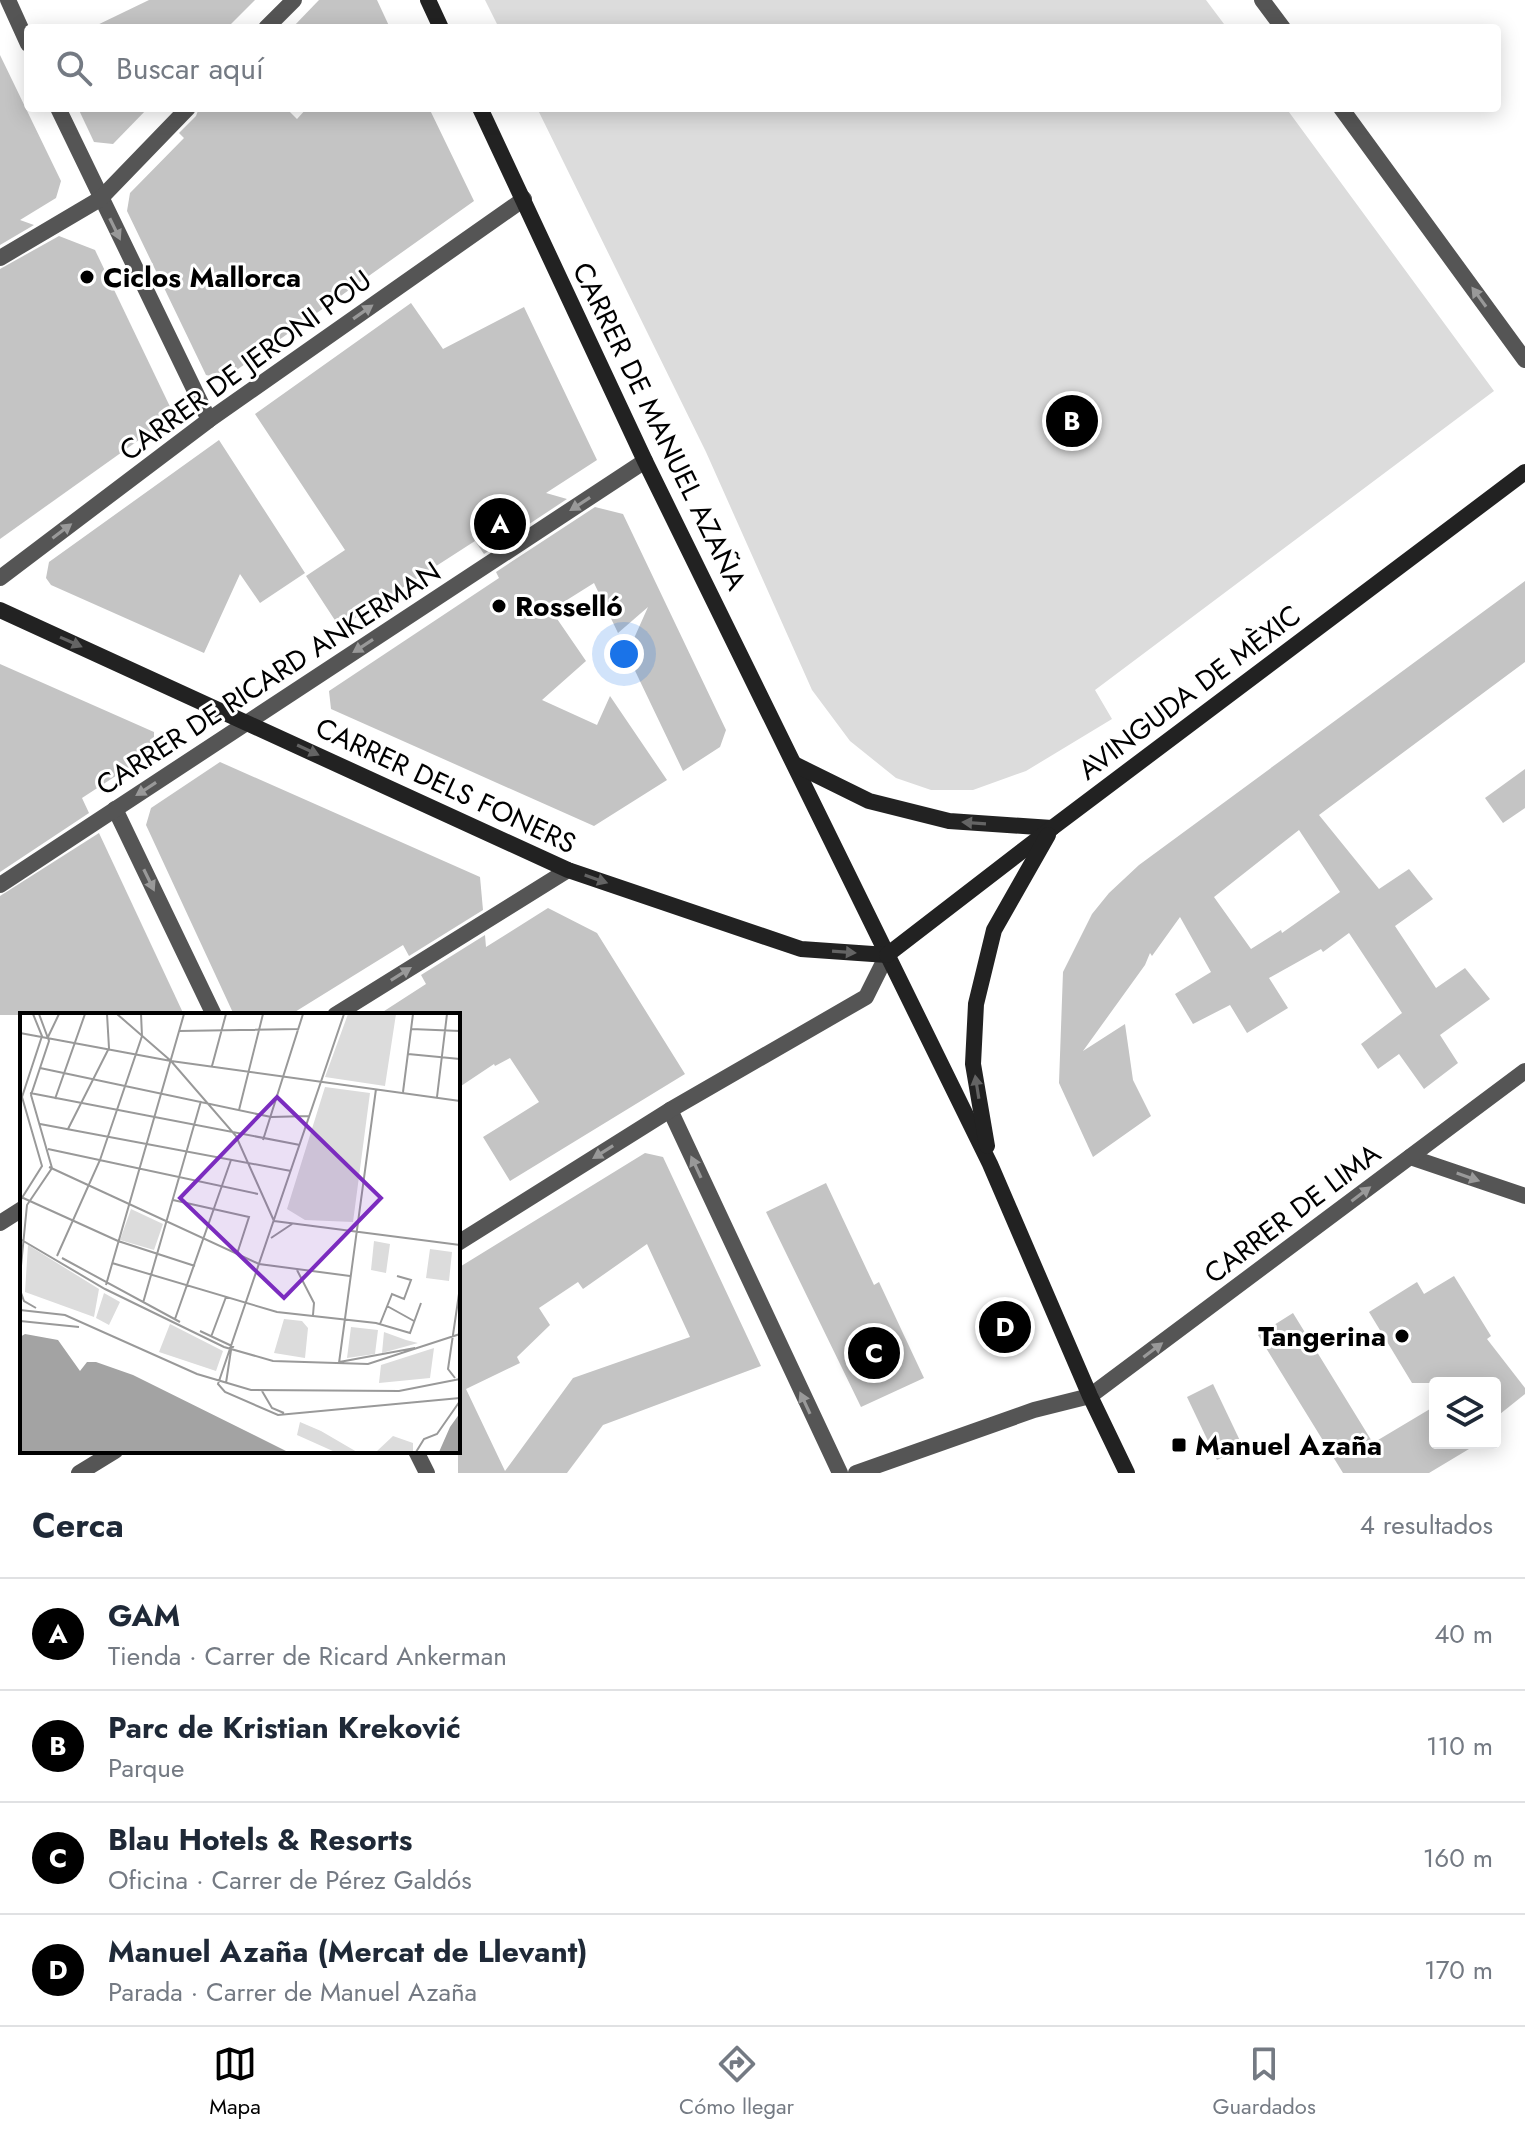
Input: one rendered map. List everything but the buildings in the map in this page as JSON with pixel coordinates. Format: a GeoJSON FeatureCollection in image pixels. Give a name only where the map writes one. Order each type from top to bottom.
{"type":"FeatureCollection","features":[{"type":"Feature","properties":{"kind":"street"},"geometry":{"type":"LineString","coordinates":[[8,0],[24,35]]}},
{"type":"Feature","properties":{"kind":"street"},"geometry":{"type":"LineString","coordinates":[[270,24],[294,0]]}},
{"type":"Feature","properties":{"kind":"street"},"geometry":{"type":"LineString","coordinates":[[428,0],[439,24]]}},
{"type":"Feature","properties":{"kind":"street"},"geometry":{"type":"LineString","coordinates":[[1262,0],[1280,24]]}},
{"type":"Feature","properties":{"kind":"street"},"geometry":{"type":"LineString","coordinates":[[60,112],[209,420]]}},
{"type":"Feature","properties":{"kind":"street"},"geometry":{"type":"LineString","coordinates":[[0,258],[100,199],[184,112]]}},
{"type":"Feature","properties":{"kind":"street","name":"CARRER DE MANUEL AZAÑA"},"geometry":{"type":"LineString","coordinates":[[482,112],[645,461],[990,1164],[1090,1396],[1127,1473]]}},
{"type":"Feature","properties":{"kind":"street"},"geometry":{"type":"LineString","coordinates":[[1344,112],[1525,360]]}},
{"type":"Feature","properties":{"kind":"street","name":"CARRER DE JERONI POU"},"geometry":{"type":"LineString","coordinates":[[0,578],[209,420],[524,199]]}},
{"type":"Feature","properties":{"kind":"street","name":"CARRER DE RICARD ANKERMAN"},"geometry":{"type":"LineString","coordinates":[[0,885],[645,461]]}},
{"type":"Feature","properties":{"kind":"street","name":"AVINGUDA DE MÈXIC"},"geometry":{"type":"LineString","coordinates":[[887,955],[1525,472]]}},
{"type":"Feature","properties":{"kind":"street","name":"CARRER DELS FONERS"},"geometry":{"type":"LineString","coordinates":[[0,610],[568,870],[801,949],[887,955]]}},
{"type":"Feature","properties":{"kind":"street"},"geometry":{"type":"LineString","coordinates":[[796,765],[869,801],[895,808],[949,821],[1052,828]]}},
{"type":"Feature","properties":{"kind":"street"},"geometry":{"type":"LineString","coordinates":[[115,809],[213,1013]]}},
{"type":"Feature","properties":{"kind":"street","name":"CARRER DE MANUEL AZAÑA"},"geometry":{"type":"LineString","coordinates":[[990,1164],[973,1064],[976,1004],[994,930],[1052,828]]}},
{"type":"Feature","properties":{"kind":"street"},"geometry":{"type":"LineString","coordinates":[[338,1013],[568,870]]}},
{"type":"Feature","properties":{"kind":"street"},"geometry":{"type":"LineString","coordinates":[[460,1242],[670,1110],[866,997],[887,955]]}},
{"type":"Feature","properties":{"kind":"street","name":"CARRER DE LIMA"},"geometry":{"type":"LineString","coordinates":[[1090,1396],[1525,1071]]}},
{"type":"Feature","properties":{"kind":"street"},"geometry":{"type":"LineString","coordinates":[[670,1110],[840,1473]]}},
{"type":"Feature","properties":{"kind":"street"},"geometry":{"type":"LineString","coordinates":[[1410,1157],[1525,1196]]}},
{"type":"Feature","properties":{"kind":"street"},"geometry":{"type":"LineString","coordinates":[[0,1223],[20,1210]]}},
{"type":"Feature","properties":{"kind":"street"},"geometry":{"type":"LineString","coordinates":[[856,1473],[1034,1410],[1090,1396]]}},
{"type":"Feature","properties":{"kind":"street"},"geometry":{"type":"LineString","coordinates":[[79,1473],[112,1453]]}},
{"type":"Feature","properties":{"kind":"street"},"geometry":{"type":"LineString","coordinates":[[417,1453],[427,1473]]}},
{"type":"Feature","properties":{"kind":"shaded area"},"geometry":{"type":"Polygon","coordinates":[[[485,0],[1206,0],[1224,24],[497,24],[485,0]]]}},
{"type":"Feature","properties":{"kind":"shaded area"},"geometry":{"type":"Polygon","coordinates":[[[539,112],[1289,112],[1494,391],[1095,690],[1112,719],[1026,771],[973,790],[931,790],[896,778],[850,741],[812,690],[706,452],[539,112]]]}},
{"type":"Feature","properties":{"kind":"place","name":"Ciclos Mallorca"},"geometry":{"type":"Point","coordinates":[87,277]}},
{"type":"Feature","properties":{"kind":"place","name":"Parc de Kristian Kreković"},"geometry":{"type":"Point","coordinates":[1072,421]}},
{"type":"Feature","properties":{"kind":"place","name":"GAM"},"geometry":{"type":"Point","coordinates":[500,524]}},
{"type":"Feature","properties":{"kind":"place","name":"Rosselló"},"geometry":{"type":"Point","coordinates":[499,606]}},
{"type":"Feature","properties":{"kind":"place","name":"Manuel Azaña (Mercat de Llevant)"},"geometry":{"type":"Point","coordinates":[1005,1327]}},
{"type":"Feature","properties":{"kind":"place","name":"Tangerina"},"geometry":{"type":"Point","coordinates":[1402,1336]}},
{"type":"Feature","properties":{"kind":"place","name":"Blau Hotels & Resorts"},"geometry":{"type":"Point","coordinates":[874,1353]}},
{"type":"Feature","properties":{"kind":"place","name":"Manuel Azaña"},"geometry":{"type":"Point","coordinates":[1179,1445]}}]}
